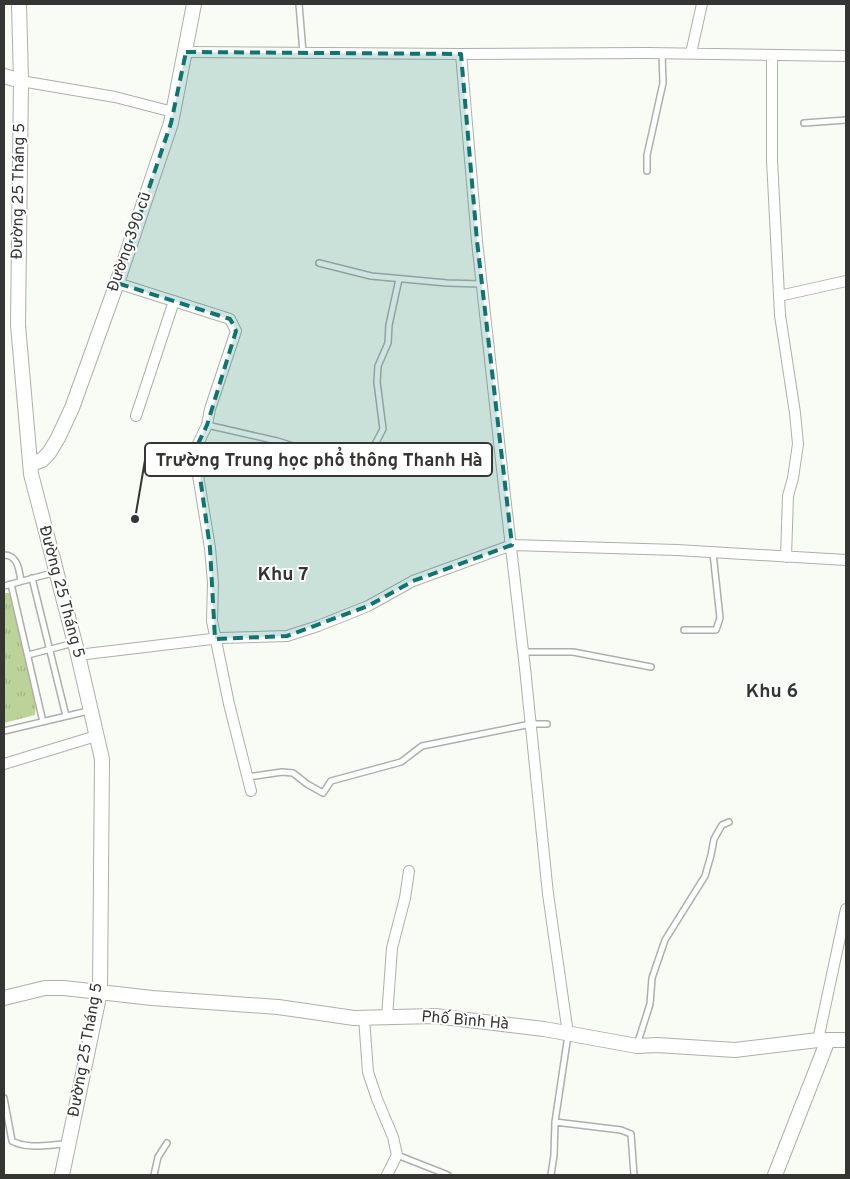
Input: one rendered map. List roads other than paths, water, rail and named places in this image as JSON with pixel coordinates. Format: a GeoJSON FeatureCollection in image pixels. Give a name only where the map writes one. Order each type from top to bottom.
{"type":"FeatureCollection","features":[{"type":"Feature","properties":{"kind":"main road","name":"Đường 25 Tháng 5"},"geometry":{"type":"LineString","coordinates":[[19,4],[21,81],[18,325],[33,482],[77,649],[102,759],[100,992],[62,1175]]}},
{"type":"Feature","properties":{"kind":"main road","name":"Đường 390 cũ"},"geometry":{"type":"LineString","coordinates":[[32,464],[42,460],[49,453],[58,438],[72,408],[117,283],[173,112],[194,4]]}},
{"type":"Feature","properties":{"kind":"main road"},"geometry":{"type":"LineString","coordinates":[[4,76],[21,81]]}},
{"type":"Feature","properties":{"kind":"main road","name":"Phố Bình Hà"},"geometry":{"type":"LineString","coordinates":[[4,998],[45,988],[64,988],[152,998],[278,1007],[354,1018],[435,1016],[544,1029],[637,1046],[657,1045],[735,1050],[823,1040],[846,1040]]}},
{"type":"Feature","properties":{"kind":"main road"},"geometry":{"type":"LineString","coordinates":[[776,1175],[823,1040]]}},
{"type":"Feature","properties":{"kind":"street"},"geometry":{"type":"LineString","coordinates":[[691,53],[702,4]]}},
{"type":"Feature","properties":{"kind":"street"},"geometry":{"type":"LineString","coordinates":[[186,52],[691,53],[846,56]]}},
{"type":"Feature","properties":{"kind":"street"},"geometry":{"type":"LineString","coordinates":[[461,54],[482,284],[524,652],[548,894],[568,1034]]}},
{"type":"Feature","properties":{"kind":"street"},"geometry":{"type":"LineString","coordinates":[[772,54],[772,160],[780,315],[798,444],[793,478],[788,496],[786,557]]}},
{"type":"Feature","properties":{"kind":"street"},"geometry":{"type":"LineString","coordinates":[[21,81],[115,97],[173,112]]}},
{"type":"Feature","properties":{"kind":"street"},"geometry":{"type":"LineString","coordinates":[[779,296],[846,281]]}},
{"type":"Feature","properties":{"kind":"street"},"geometry":{"type":"LineString","coordinates":[[117,283],[230,319],[236,331],[210,409],[207,425],[196,448],[196,463],[210,548],[213,583],[212,621],[215,639],[251,791]]}},
{"type":"Feature","properties":{"kind":"street"},"geometry":{"type":"LineString","coordinates":[[136,416],[174,301]]}},
{"type":"Feature","properties":{"kind":"street"},"geometry":{"type":"LineString","coordinates":[[77,649],[288,636],[368,606],[413,581],[512,545],[713,552],[846,560]]}},
{"type":"Feature","properties":{"kind":"street"},"geometry":{"type":"LineString","coordinates":[[4,764],[96,736]]}},
{"type":"Feature","properties":{"kind":"street"},"geometry":{"type":"LineString","coordinates":[[387,1017],[392,948],[405,898],[409,871]]}},
{"type":"Feature","properties":{"kind":"street"},"geometry":{"type":"LineString","coordinates":[[823,1040],[846,909]]}},
{"type":"Feature","properties":{"kind":"street"},"geometry":{"type":"LineString","coordinates":[[364,1018],[368,1072],[393,1136],[397,1155],[387,1175]]}},
{"type":"Feature","properties":{"kind":"lane"},"geometry":{"type":"LineString","coordinates":[[299,4],[303,53]]}},
{"type":"Feature","properties":{"kind":"lane"},"geometry":{"type":"LineString","coordinates":[[647,171],[648,155],[663,83],[662,53]]}},
{"type":"Feature","properties":{"kind":"lane"},"geometry":{"type":"LineString","coordinates":[[804,124],[846,120]]}},
{"type":"Feature","properties":{"kind":"lane"},"geometry":{"type":"LineString","coordinates":[[319,263],[371,276],[447,283],[482,284]]}},
{"type":"Feature","properties":{"kind":"lane"},"geometry":{"type":"LineString","coordinates":[[207,425],[277,441],[293,446],[305,456],[336,464],[349,465],[358,463],[372,450],[383,429],[377,382],[378,366],[388,344],[389,325],[399,279]]}},
{"type":"Feature","properties":{"kind":"lane"},"geometry":{"type":"LineString","coordinates":[[684,630],[716,630],[720,618],[713,552]]}},
{"type":"Feature","properties":{"kind":"lane"},"geometry":{"type":"LineString","coordinates":[[4,555],[12,556],[18,564],[21,581]]}},
{"type":"Feature","properties":{"kind":"lane"},"geometry":{"type":"LineString","coordinates":[[4,586],[56,572]]}},
{"type":"Feature","properties":{"kind":"lane"},"geometry":{"type":"LineString","coordinates":[[32,578],[66,716]]}},
{"type":"Feature","properties":{"kind":"lane"},"geometry":{"type":"LineString","coordinates":[[11,584],[43,722]]}},
{"type":"Feature","properties":{"kind":"lane"},"geometry":{"type":"LineString","coordinates":[[28,655],[50,650],[77,649]]}},
{"type":"Feature","properties":{"kind":"lane"},"geometry":{"type":"LineString","coordinates":[[524,652],[574,652],[651,667]]}},
{"type":"Feature","properties":{"kind":"lane"},"geometry":{"type":"LineString","coordinates":[[4,731],[91,710]]}},
{"type":"Feature","properties":{"kind":"lane"},"geometry":{"type":"LineString","coordinates":[[248,777],[282,772],[294,773],[306,784],[323,793],[331,781],[401,762],[422,746],[531,724],[547,724]]}},
{"type":"Feature","properties":{"kind":"lane"},"geometry":{"type":"LineString","coordinates":[[637,1046],[650,1004],[652,978],[665,940],[705,876],[714,838],[722,825],[729,822]]}},
{"type":"Feature","properties":{"kind":"lane"},"geometry":{"type":"LineString","coordinates":[[551,1175],[555,1122],[568,1034]]}},
{"type":"Feature","properties":{"kind":"lane"},"geometry":{"type":"LineString","coordinates":[[4,1098],[12,1141],[18,1145],[26,1146],[69,1144]]}},
{"type":"Feature","properties":{"kind":"lane"},"geometry":{"type":"LineString","coordinates":[[555,1122],[621,1130],[631,1134],[634,1175]]}},
{"type":"Feature","properties":{"kind":"lane"},"geometry":{"type":"LineString","coordinates":[[154,1175],[158,1157],[167,1143]]}},
{"type":"Feature","properties":{"kind":"lane"},"geometry":{"type":"LineString","coordinates":[[397,1155],[448,1175]]}},
{"type":"Feature","properties":{"kind":"place","name":"Trường Trung học phổ thông Thanh Hà"},"geometry":{"type":"Point","coordinates":[135,519]}},
{"type":"Feature","properties":{"kind":"district","name":"Khu 7"},"geometry":{"type":"Point","coordinates":[283,575]}},
{"type":"Feature","properties":{"kind":"district","name":"Khu 6"},"geometry":{"type":"Point","coordinates":[772,692]}}]}
